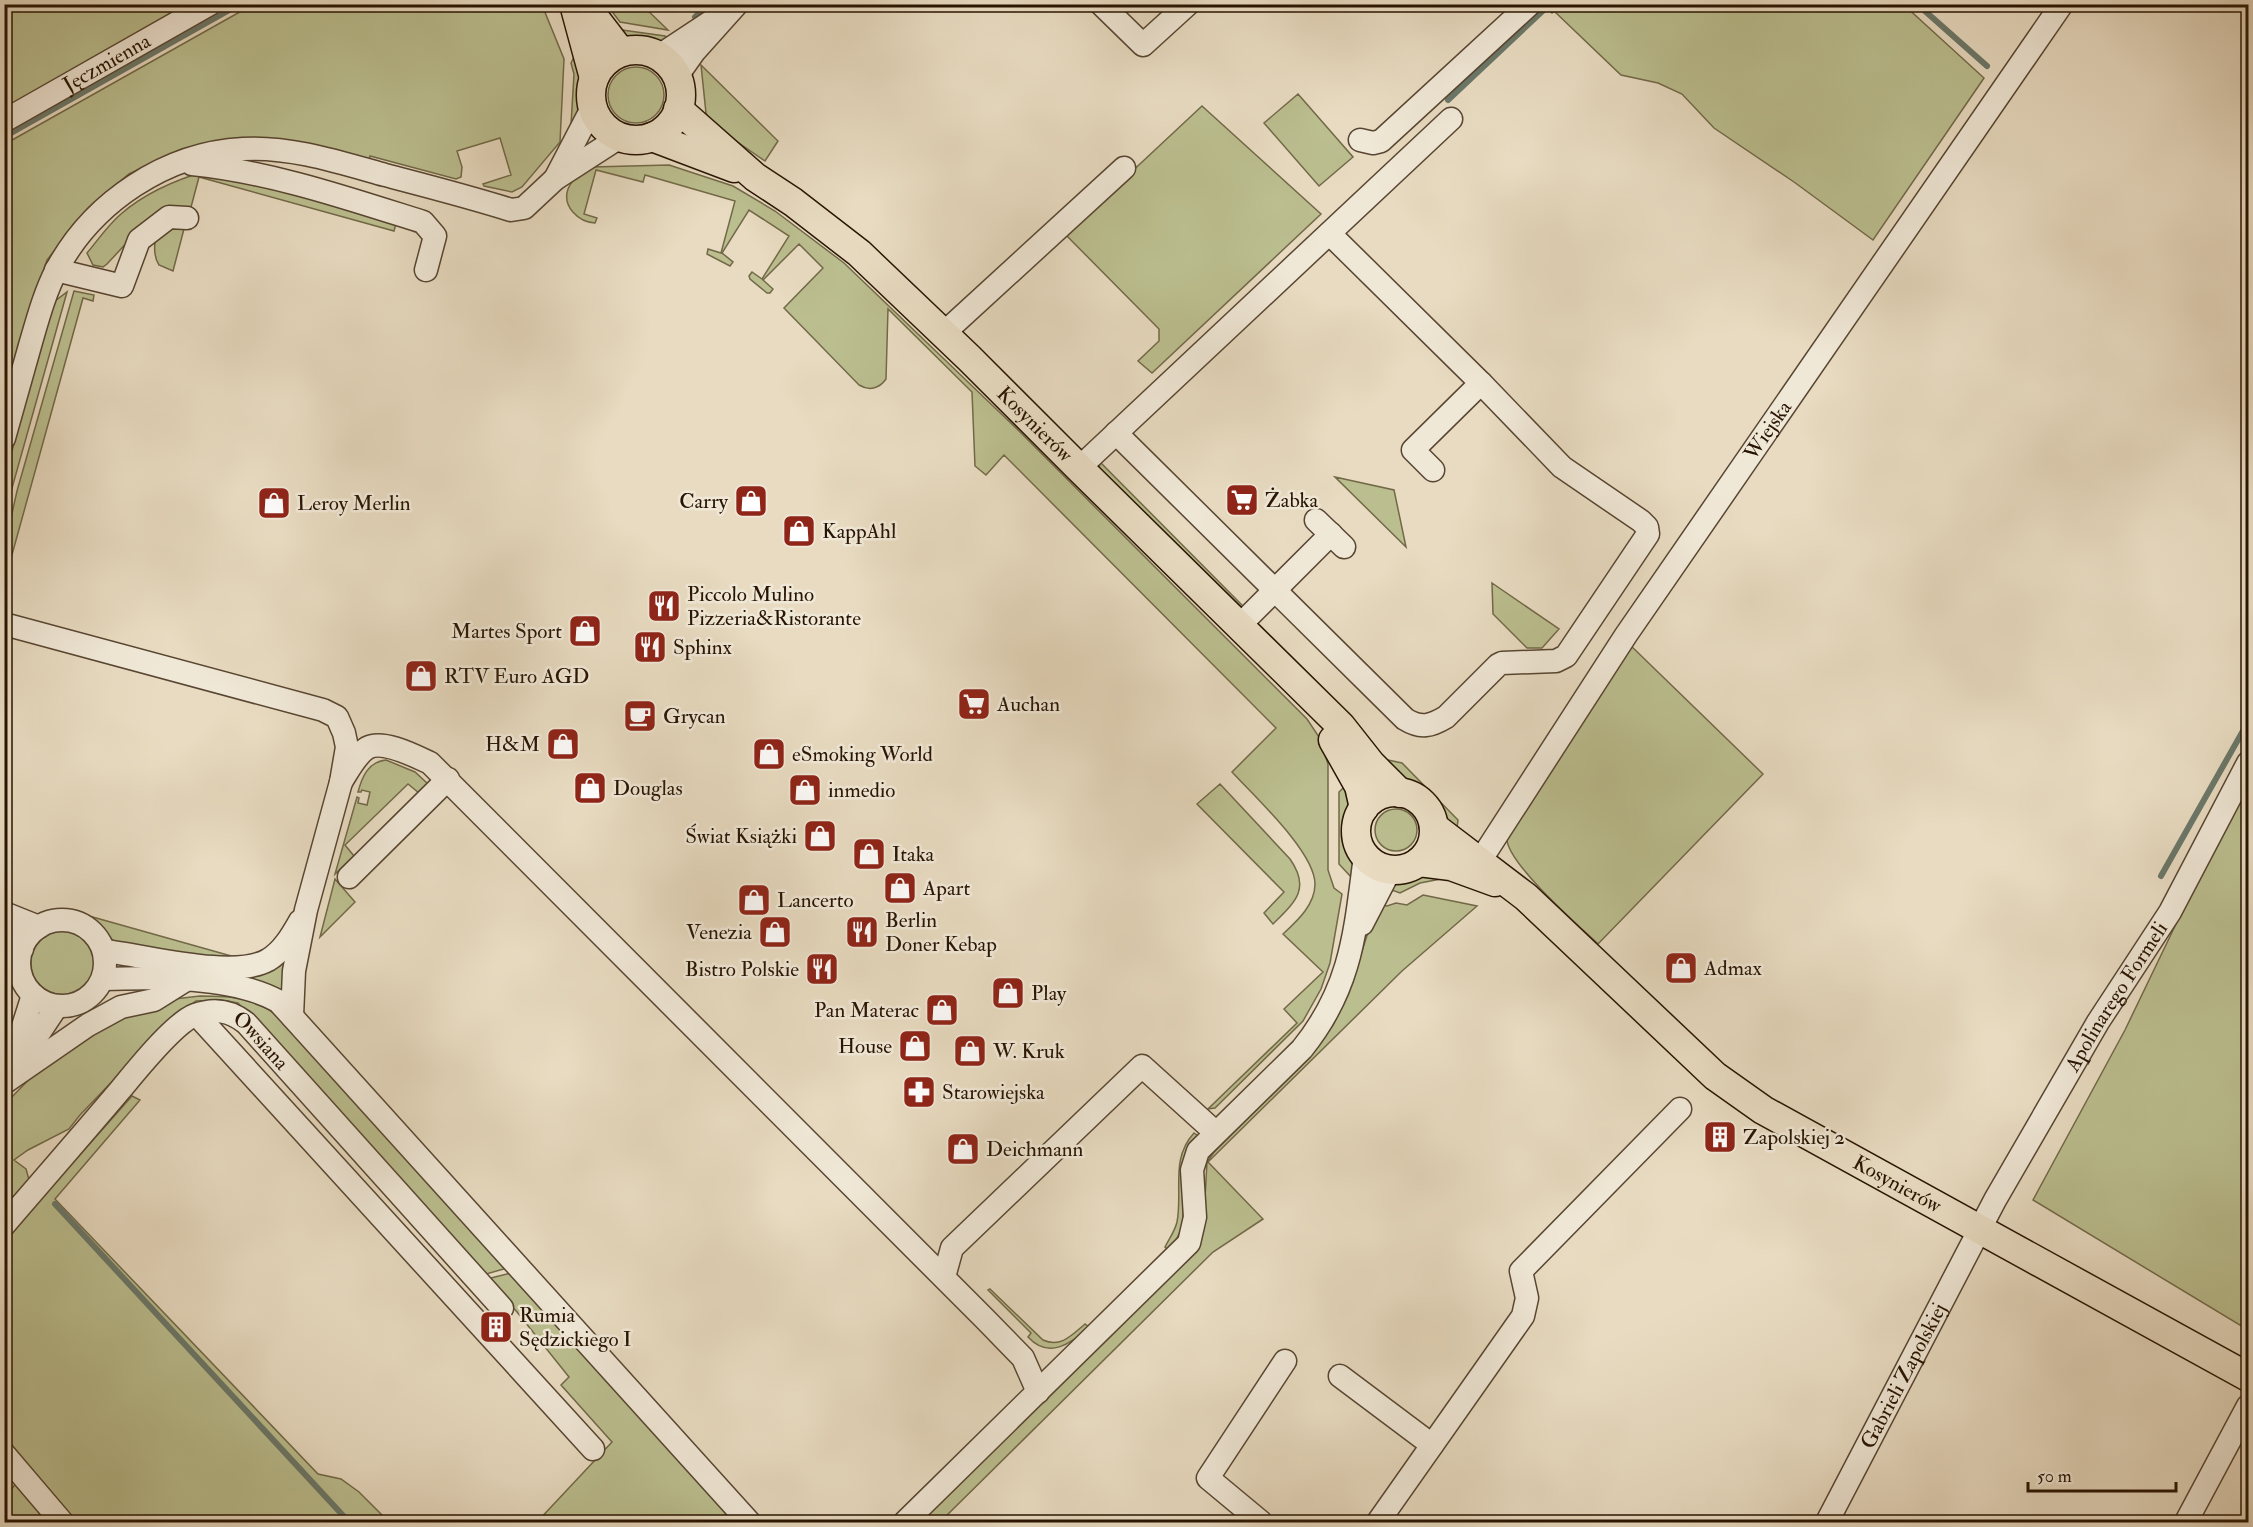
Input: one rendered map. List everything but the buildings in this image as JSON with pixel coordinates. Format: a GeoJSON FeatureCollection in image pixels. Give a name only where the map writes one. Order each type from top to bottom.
{"type":"FeatureCollection","features":[{"type":"Feature","properties":{"kind":"main road"},"geometry":{"type":"LineString","coordinates":[[574,4],[594,78]]}},
{"type":"Feature","properties":{"kind":"main road"},"geometry":{"type":"LineString","coordinates":[[584,4],[621,52]]}},
{"type":"Feature","properties":{"kind":"main road"},"geometry":{"type":"LineString","coordinates":[[647,51],[668,66],[681,92],[673,121],[652,137],[636,140],[620,137],[603,125],[592,108],[591,93],[594,78],[605,62],[621,52],[647,51]]}},
{"type":"Feature","properties":{"kind":"main road","name":"Kosynierów"},"geometry":{"type":"LineString","coordinates":[[678,109],[755,177],[793,202],[859,253],[944,333],[1341,726],[1371,764],[1400,793]]}},
{"type":"Feature","properties":{"kind":"main road","name":"Kosynierów"},"geometry":{"type":"LineString","coordinates":[[652,137],[755,177]]}},
{"type":"Feature","properties":{"kind":"main road","name":"Kosynierów"},"geometry":{"type":"LineString","coordinates":[[1301,687],[1353,772],[1364,808]]}},
{"type":"Feature","properties":{"kind":"main road"},"geometry":{"type":"LineString","coordinates":[[1400,793],[1412,796],[1423,804],[1434,827],[1433,840],[1428,852],[1419,862],[1400,870],[1390,870],[1380,867],[1365,856],[1356,832],[1358,820],[1364,808],[1380,795],[1400,793]]}},
{"type":"Feature","properties":{"kind":"main road","name":"Kosynierów"},"geometry":{"type":"LineString","coordinates":[[1434,827],[1526,897],[1715,1076],[1739,1094],[1805,1134],[2248,1377]]}},
{"type":"Feature","properties":{"kind":"main road","name":"Kosynierów"},"geometry":{"type":"LineString","coordinates":[[1419,862],[1451,866],[1496,882],[1526,897]]}},
{"type":"Feature","properties":{"kind":"street","name":"Jęczmienna"},"geometry":{"type":"LineString","coordinates":[[4,121],[210,4]]}},
{"type":"Feature","properties":{"kind":"street"},"geometry":{"type":"LineString","coordinates":[[1101,4],[1143,45],[1188,4]]}},
{"type":"Feature","properties":{"kind":"street"},"geometry":{"type":"LineString","coordinates":[[1360,140],[1381,141],[1530,4]]}},
{"type":"Feature","properties":{"kind":"street","name":"Wiejska"},"geometry":{"type":"LineString","coordinates":[[1480,861],[1626,635],[2062,4]]}},
{"type":"Feature","properties":{"kind":"street"},"geometry":{"type":"LineString","coordinates":[[668,66],[736,6]]}},
{"type":"Feature","properties":{"kind":"street"},"geometry":{"type":"LineString","coordinates":[[555,179],[592,108]]}},
{"type":"Feature","properties":{"kind":"street"},"geometry":{"type":"LineString","coordinates":[[1079,468],[1451,119]]}},
{"type":"Feature","properties":{"kind":"street"},"geometry":{"type":"LineString","coordinates":[[4,438],[41,307],[56,270],[79,234],[111,202],[146,178],[178,163],[213,152],[244,149],[277,150],[305,154],[369,170],[511,210],[524,208],[555,179],[620,137]]}},
{"type":"Feature","properties":{"kind":"street"},"geometry":{"type":"LineString","coordinates":[[178,163],[229,168],[303,185],[423,222],[435,236],[426,270]]}},
{"type":"Feature","properties":{"kind":"street"},"geometry":{"type":"LineString","coordinates":[[944,333],[1124,168]]}},
{"type":"Feature","properties":{"kind":"street"},"geometry":{"type":"LineString","coordinates":[[56,270],[122,286],[139,240],[169,217],[187,218]]}},
{"type":"Feature","properties":{"kind":"street"},"geometry":{"type":"LineString","coordinates":[[1116,433],[1405,719],[1414,725],[1424,726],[1436,723],[1446,717],[1498,665],[1560,660],[1571,651],[1645,542],[1648,534],[1647,526],[1562,467],[1481,383],[1330,234]]}},
{"type":"Feature","properties":{"kind":"street"},"geometry":{"type":"LineString","coordinates":[[1432,470],[1413,450],[1481,383]]}},
{"type":"Feature","properties":{"kind":"street"},"geometry":{"type":"LineString","coordinates":[[1239,626],[1330,534]]}},
{"type":"Feature","properties":{"kind":"street"},"geometry":{"type":"LineString","coordinates":[[1596,614],[1626,635]]}},
{"type":"Feature","properties":{"kind":"street"},"geometry":{"type":"LineString","coordinates":[[4,624],[316,708],[337,717],[347,747],[341,782],[306,909],[294,971],[292,1016]]}},
{"type":"Feature","properties":{"kind":"street"},"geometry":{"type":"LineString","coordinates":[[341,782],[355,760],[367,748],[375,746],[408,752],[430,763],[1023,1358],[1038,1392]]}},
{"type":"Feature","properties":{"kind":"street","name":"Apolinarego Formeli"},"geometry":{"type":"LineString","coordinates":[[1980,1229],[2098,1022],[2170,912],[2248,763]]}},
{"type":"Feature","properties":{"kind":"street"},"geometry":{"type":"LineString","coordinates":[[349,877],[448,779]]}},
{"type":"Feature","properties":{"kind":"street"},"geometry":{"type":"LineString","coordinates":[[905,1522],[1189,1243],[1195,1217],[1192,1170],[1198,1151],[1302,1049],[1317,1030],[1336,997],[1353,941],[1365,856]]}},
{"type":"Feature","properties":{"kind":"street"},"geometry":{"type":"LineString","coordinates":[[1353,941],[1390,870]]}},
{"type":"Feature","properties":{"kind":"street"},"geometry":{"type":"LineString","coordinates":[[104,951],[217,968],[243,967],[268,960],[288,942],[306,909]]}},
{"type":"Feature","properties":{"kind":"street"},"geometry":{"type":"LineString","coordinates":[[4,913],[39,927]]}},
{"type":"Feature","properties":{"kind":"street"},"geometry":{"type":"LineString","coordinates":[[54,921],[70,921],[85,926],[96,937],[104,951],[106,965],[103,979],[92,995],[76,1005],[57,1006],[45,1003],[33,996],[25,986],[21,974],[22,949],[29,936],[39,927],[54,921]]}},
{"type":"Feature","properties":{"kind":"street"},"geometry":{"type":"LineString","coordinates":[[4,931],[22,949]]}},
{"type":"Feature","properties":{"kind":"street"},"geometry":{"type":"LineString","coordinates":[[103,979],[144,977],[239,986],[261,992],[278,1001],[749,1522]]}},
{"type":"Feature","properties":{"kind":"street"},"geometry":{"type":"LineString","coordinates":[[5,1083],[88,1025],[121,1007],[154,1000],[186,980]]}},
{"type":"Feature","properties":{"kind":"street"},"geometry":{"type":"LineString","coordinates":[[5,1083],[33,996]]}},
{"type":"Feature","properties":{"kind":"street"},"geometry":{"type":"LineString","coordinates":[[5,1083],[57,1006]]}},
{"type":"Feature","properties":{"kind":"street","name":"Owsiana"},"geometry":{"type":"LineString","coordinates":[[4,1225],[149,1056],[184,1021],[213,1011],[226,1011],[246,1023],[502,1308]]}},
{"type":"Feature","properties":{"kind":"street"},"geometry":{"type":"LineString","coordinates":[[197,1015],[593,1449]]}},
{"type":"Feature","properties":{"kind":"street"},"geometry":{"type":"LineString","coordinates":[[944,1277],[952,1248],[1142,1066],[1215,1132]]}},
{"type":"Feature","properties":{"kind":"street"},"geometry":{"type":"LineString","coordinates":[[1378,1522],[1523,1316],[1527,1298],[1521,1271],[1680,1109]]}},
{"type":"Feature","properties":{"kind":"street","name":"Gabrieli Zapolskiej"},"geometry":{"type":"LineString","coordinates":[[1827,1522],[1980,1229]]}},
{"type":"Feature","properties":{"kind":"street"},"geometry":{"type":"LineString","coordinates":[[1023,1358],[1066,1365]]}},
{"type":"Feature","properties":{"kind":"street"},"geometry":{"type":"LineString","coordinates":[[1261,1522],[1208,1478],[1285,1361]]}},
{"type":"Feature","properties":{"kind":"street"},"geometry":{"type":"LineString","coordinates":[[1340,1376],[1432,1445]]}},
{"type":"Feature","properties":{"kind":"street"},"geometry":{"type":"LineString","coordinates":[[2186,1522],[2248,1406]]}},
{"type":"Feature","properties":{"kind":"street"},"geometry":{"type":"LineString","coordinates":[[4,1454],[62,1522]]}},
{"type":"Feature","properties":{"kind":"green space"},"geometry":{"type":"Polygon","coordinates":[[[1549,4],[1904,5],[1984,78],[1873,240],[1794,182],[1714,128],[1682,94],[1658,83],[1621,75],[1554,11],[1552,13],[1546,7],[1549,4]]]}},
{"type":"Feature","properties":{"kind":"green space"},"geometry":{"type":"Polygon","coordinates":[[[5,5],[191,5],[5,109],[5,5]]]}},
{"type":"Feature","properties":{"kind":"green space"},"geometry":{"type":"Polygon","coordinates":[[[252,5],[542,5],[564,59],[560,142],[522,187],[512,192],[483,184],[511,175],[500,138],[457,151],[462,167],[461,177],[456,179],[370,156],[369,161],[254,138],[227,139],[182,149],[129,174],[88,208],[47,260],[18,346],[5,398],[5,144],[252,5]]]}},
{"type":"Feature","properties":{"kind":"green space"},"geometry":{"type":"Polygon","coordinates":[[[607,5],[642,5],[668,30],[620,22],[607,5]]]}},
{"type":"Feature","properties":{"kind":"green space"},"geometry":{"type":"Polygon","coordinates":[[[615,29],[665,36],[669,40],[654,44],[640,44],[628,39],[615,29]]]}},
{"type":"Feature","properties":{"kind":"green space"},"geometry":{"type":"Polygon","coordinates":[[[574,57],[584,83],[583,121],[571,125],[574,74],[571,63],[574,57]]]}},
{"type":"Feature","properties":{"kind":"green space"},"geometry":{"type":"Polygon","coordinates":[[[701,65],[778,141],[765,161],[710,123],[706,113],[701,65]]]}},
{"type":"Feature","properties":{"kind":"green space"},"geometry":{"type":"Polygon","coordinates":[[[630,67],[642,67],[656,75],[664,89],[662,106],[656,115],[642,123],[630,123],[613,111],[608,101],[608,89],[620,72],[630,67]]]}},
{"type":"Feature","properties":{"kind":"green space"},"geometry":{"type":"Polygon","coordinates":[[[1298,94],[1353,157],[1319,186],[1264,123],[1298,94]]]}},
{"type":"Feature","properties":{"kind":"green space"},"geometry":{"type":"Polygon","coordinates":[[[1202,106],[1321,214],[1152,373],[1138,361],[1159,341],[1159,329],[1065,234],[1202,106]]]}},
{"type":"Feature","properties":{"kind":"green space"},"geometry":{"type":"Polygon","coordinates":[[[669,165],[733,186],[775,211],[844,263],[1019,431],[1307,719],[1319,737],[1328,764],[1328,870],[1334,888],[1342,894],[1330,963],[1321,989],[1303,1021],[1215,1108],[1208,1109],[1297,1023],[1284,1009],[1323,972],[1283,934],[1309,906],[1315,884],[1312,871],[1295,841],[1232,772],[1276,728],[1004,455],[986,475],[975,466],[972,392],[888,309],[886,379],[877,387],[866,388],[859,385],[784,308],[823,268],[799,244],[763,280],[773,289],[770,293],[750,279],[752,272],[762,279],[789,236],[749,210],[722,253],[733,262],[730,266],[707,254],[708,249],[721,253],[735,201],[645,175],[643,182],[596,170],[584,214],[597,218],[595,223],[583,220],[569,207],[568,189],[583,169],[585,173],[592,167],[669,165]]]}},
{"type":"Feature","properties":{"kind":"green space"},"geometry":{"type":"Polygon","coordinates":[[[209,170],[397,220],[394,231],[199,177],[190,211],[146,222],[107,264],[103,267],[93,265],[87,253],[121,214],[141,199],[163,187],[209,170]]]}},
{"type":"Feature","properties":{"kind":"green space"},"geometry":{"type":"Polygon","coordinates":[[[185,225],[173,271],[159,265],[155,251],[157,234],[164,227],[185,225]]]}},
{"type":"Feature","properties":{"kind":"green space"},"geometry":{"type":"Polygon","coordinates":[[[74,291],[94,295],[93,301],[83,298],[5,580],[5,545],[17,491],[74,291]]]}},
{"type":"Feature","properties":{"kind":"green space"},"geometry":{"type":"Polygon","coordinates":[[[67,292],[5,513],[5,476],[51,310],[55,301],[67,292]]]}},
{"type":"Feature","properties":{"kind":"green space"},"geometry":{"type":"Polygon","coordinates":[[[1100,462],[1243,606],[1239,607],[1099,471],[1100,462]]]}},
{"type":"Feature","properties":{"kind":"green space"},"geometry":{"type":"Polygon","coordinates":[[[1335,477],[1394,490],[1406,547],[1335,477]]]}},
{"type":"Feature","properties":{"kind":"green space"},"geometry":{"type":"Polygon","coordinates":[[[1492,583],[1559,629],[1542,648],[1527,648],[1493,614],[1492,583]]]}},
{"type":"Feature","properties":{"kind":"green space"},"geometry":{"type":"Polygon","coordinates":[[[1628,643],[1763,774],[1598,944],[1531,878],[1510,850],[1507,839],[1514,817],[1628,643]]]}},
{"type":"Feature","properties":{"kind":"green space"},"geometry":{"type":"Polygon","coordinates":[[[386,760],[415,772],[428,784],[419,793],[408,784],[345,845],[354,856],[335,874],[357,797],[359,798],[358,803],[367,805],[370,792],[362,790],[358,792],[362,781],[370,767],[386,760]]]}},
{"type":"Feature","properties":{"kind":"green space"},"geometry":{"type":"Polygon","coordinates":[[[1388,760],[1402,763],[1458,820],[1456,836],[1441,821],[1432,800],[1425,793],[1406,785],[1382,764],[1388,760]]]}},
{"type":"Feature","properties":{"kind":"green space"},"geometry":{"type":"Polygon","coordinates":[[[1350,781],[1353,806],[1349,834],[1355,853],[1352,878],[1339,864],[1339,792],[1350,781]]]}},
{"type":"Feature","properties":{"kind":"green space"},"geometry":{"type":"Polygon","coordinates":[[[1220,784],[1290,859],[1296,870],[1300,887],[1298,894],[1294,902],[1273,924],[1264,913],[1284,892],[1197,804],[1220,784]]]}},
{"type":"Feature","properties":{"kind":"green space"},"geometry":{"type":"Polygon","coordinates":[[[2248,786],[2248,1330],[2033,1200],[2125,1030],[2176,924],[2248,786]]]}},
{"type":"Feature","properties":{"kind":"green space"},"geometry":{"type":"Polygon","coordinates":[[[1396,809],[1411,815],[1417,830],[1411,845],[1396,851],[1381,845],[1375,830],[1381,815],[1396,809]]]}},
{"type":"Feature","properties":{"kind":"green space"},"geometry":{"type":"Polygon","coordinates":[[[1414,872],[1441,879],[1420,883],[1400,893],[1386,888],[1396,876],[1414,872]]]}},
{"type":"Feature","properties":{"kind":"green space"},"geometry":{"type":"Polygon","coordinates":[[[335,879],[355,902],[320,937],[335,879]]]}},
{"type":"Feature","properties":{"kind":"green space"},"geometry":{"type":"Polygon","coordinates":[[[1423,895],[1477,906],[1402,971],[1208,1162],[1263,1219],[1213,1252],[940,1522],[920,1522],[1188,1256],[1203,1234],[1207,1162],[1214,1152],[1316,1048],[1333,1025],[1348,995],[1377,904],[1407,905],[1423,895]]]}},
{"type":"Feature","properties":{"kind":"green space"},"geometry":{"type":"Polygon","coordinates":[[[82,914],[249,961],[116,944],[97,922],[82,914]]]}},
{"type":"Feature","properties":{"kind":"green space"},"geometry":{"type":"Polygon","coordinates":[[[63,931],[81,937],[89,945],[95,963],[89,981],[81,989],[63,995],[45,989],[37,981],[31,963],[37,945],[45,937],[63,931]]]}},
{"type":"Feature","properties":{"kind":"green space"},"geometry":{"type":"Polygon","coordinates":[[[289,953],[285,993],[249,978],[249,975],[289,953]]]}},
{"type":"Feature","properties":{"kind":"green space"},"geometry":{"type":"Polygon","coordinates":[[[200,996],[232,997],[251,1001],[280,1018],[507,1268],[483,1275],[238,1003],[220,1000],[196,1001],[174,1017],[69,1129],[28,1150],[14,1160],[26,1169],[30,1183],[5,1214],[5,1104],[65,1046],[157,1001],[200,996]]]}},
{"type":"Feature","properties":{"kind":"green space"},"geometry":{"type":"Polygon","coordinates":[[[132,1096],[140,1100],[55,1199],[318,1474],[341,1479],[359,1492],[389,1522],[77,1522],[5,1437],[5,1239],[132,1096]]]}},
{"type":"Feature","properties":{"kind":"green space"},"geometry":{"type":"Polygon","coordinates":[[[1194,1133],[1198,1136],[1184,1167],[1180,1232],[1167,1249],[1165,1247],[1177,1222],[1182,1154],[1194,1133]]]}},
{"type":"Feature","properties":{"kind":"green space"},"geometry":{"type":"Polygon","coordinates":[[[511,1273],[737,1522],[537,1522],[612,1442],[561,1385],[569,1377],[517,1312],[487,1279],[511,1273]]]}},
{"type":"Feature","properties":{"kind":"green space"},"geometry":{"type":"Polygon","coordinates":[[[990,1289],[1043,1340],[1061,1341],[1085,1324],[1089,1327],[1075,1339],[1060,1347],[1044,1347],[1036,1344],[1028,1337],[1031,1333],[988,1290],[990,1289]]]}},
{"type":"Feature","properties":{"kind":"green space"},"geometry":{"type":"Polygon","coordinates":[[[18,1481],[52,1522],[5,1522],[5,1497],[18,1481]]]}},
{"type":"Feature","properties":{"kind":"waterway"},"geometry":{"type":"LineString","coordinates":[[4,137],[240,4]]}},
{"type":"Feature","properties":{"kind":"waterway"},"geometry":{"type":"LineString","coordinates":[[695,17],[708,4]]}},
{"type":"Feature","properties":{"kind":"waterway"},"geometry":{"type":"LineString","coordinates":[[1448,100],[1550,4]]}},
{"type":"Feature","properties":{"kind":"waterway"},"geometry":{"type":"LineString","coordinates":[[1917,4],[1987,66]]}},
{"type":"Feature","properties":{"kind":"waterway"},"geometry":{"type":"LineString","coordinates":[[2161,876],[2248,722]]}},
{"type":"Feature","properties":{"kind":"waterway"},"geometry":{"type":"LineString","coordinates":[[55,1204],[349,1522]]}},
{"type":"Feature","properties":{"kind":"place","name":"Żabka"},"geometry":{"type":"Point","coordinates":[1242,500]}},
{"type":"Feature","properties":{"kind":"place","name":"Carry"},"geometry":{"type":"Point","coordinates":[751,501]}},
{"type":"Feature","properties":{"kind":"place","name":"Leroy Merlin"},"geometry":{"type":"Point","coordinates":[274,503]}},
{"type":"Feature","properties":{"kind":"place","name":"KappAhl"},"geometry":{"type":"Point","coordinates":[799,531]}},
{"type":"Feature","properties":{"kind":"place","name":"Piccolo Mulino Pizzeria&Ristorante"},"geometry":{"type":"Point","coordinates":[664,606]}},
{"type":"Feature","properties":{"kind":"place","name":"Martes Sport"},"geometry":{"type":"Point","coordinates":[585,631]}},
{"type":"Feature","properties":{"kind":"place","name":"Sphinx"},"geometry":{"type":"Point","coordinates":[650,647]}},
{"type":"Feature","properties":{"kind":"place","name":"RTV Euro AGD"},"geometry":{"type":"Point","coordinates":[421,676]}},
{"type":"Feature","properties":{"kind":"place","name":"Auchan"},"geometry":{"type":"Point","coordinates":[974,704]}},
{"type":"Feature","properties":{"kind":"place","name":"Grycan"},"geometry":{"type":"Point","coordinates":[640,716]}},
{"type":"Feature","properties":{"kind":"place","name":"H&M"},"geometry":{"type":"Point","coordinates":[563,744]}},
{"type":"Feature","properties":{"kind":"place","name":"eSmoking World"},"geometry":{"type":"Point","coordinates":[769,754]}},
{"type":"Feature","properties":{"kind":"place","name":"Douglas"},"geometry":{"type":"Point","coordinates":[590,788]}},
{"type":"Feature","properties":{"kind":"place","name":"inmedio"},"geometry":{"type":"Point","coordinates":[805,790]}},
{"type":"Feature","properties":{"kind":"place","name":"Świat Książki"},"geometry":{"type":"Point","coordinates":[820,836]}},
{"type":"Feature","properties":{"kind":"place","name":"Itaka"},"geometry":{"type":"Point","coordinates":[869,854]}},
{"type":"Feature","properties":{"kind":"place","name":"Apart"},"geometry":{"type":"Point","coordinates":[900,888]}},
{"type":"Feature","properties":{"kind":"place","name":"Lancerto"},"geometry":{"type":"Point","coordinates":[754,900]}},
{"type":"Feature","properties":{"kind":"place","name":"Venezia"},"geometry":{"type":"Point","coordinates":[775,932]}},
{"type":"Feature","properties":{"kind":"place","name":"Berlin Doner Kebap"},"geometry":{"type":"Point","coordinates":[862,932]}},
{"type":"Feature","properties":{"kind":"place","name":"Admax"},"geometry":{"type":"Point","coordinates":[1681,968]}},
{"type":"Feature","properties":{"kind":"place","name":"Bistro Polskie"},"geometry":{"type":"Point","coordinates":[822,969]}},
{"type":"Feature","properties":{"kind":"place","name":"Play"},"geometry":{"type":"Point","coordinates":[1008,993]}},
{"type":"Feature","properties":{"kind":"place","name":"Pan Materac"},"geometry":{"type":"Point","coordinates":[942,1010]}},
{"type":"Feature","properties":{"kind":"place","name":"House"},"geometry":{"type":"Point","coordinates":[915,1046]}},
{"type":"Feature","properties":{"kind":"place","name":"W. Kruk"},"geometry":{"type":"Point","coordinates":[970,1051]}},
{"type":"Feature","properties":{"kind":"place","name":"Starowiejska"},"geometry":{"type":"Point","coordinates":[919,1092]}},
{"type":"Feature","properties":{"kind":"place","name":"Zapolskiej 2"},"geometry":{"type":"Point","coordinates":[1720,1137]}},
{"type":"Feature","properties":{"kind":"place","name":"Deichmann"},"geometry":{"type":"Point","coordinates":[963,1149]}},
{"type":"Feature","properties":{"kind":"place","name":"Rumia Sędzickiego I"},"geometry":{"type":"Point","coordinates":[496,1327]}}]}
